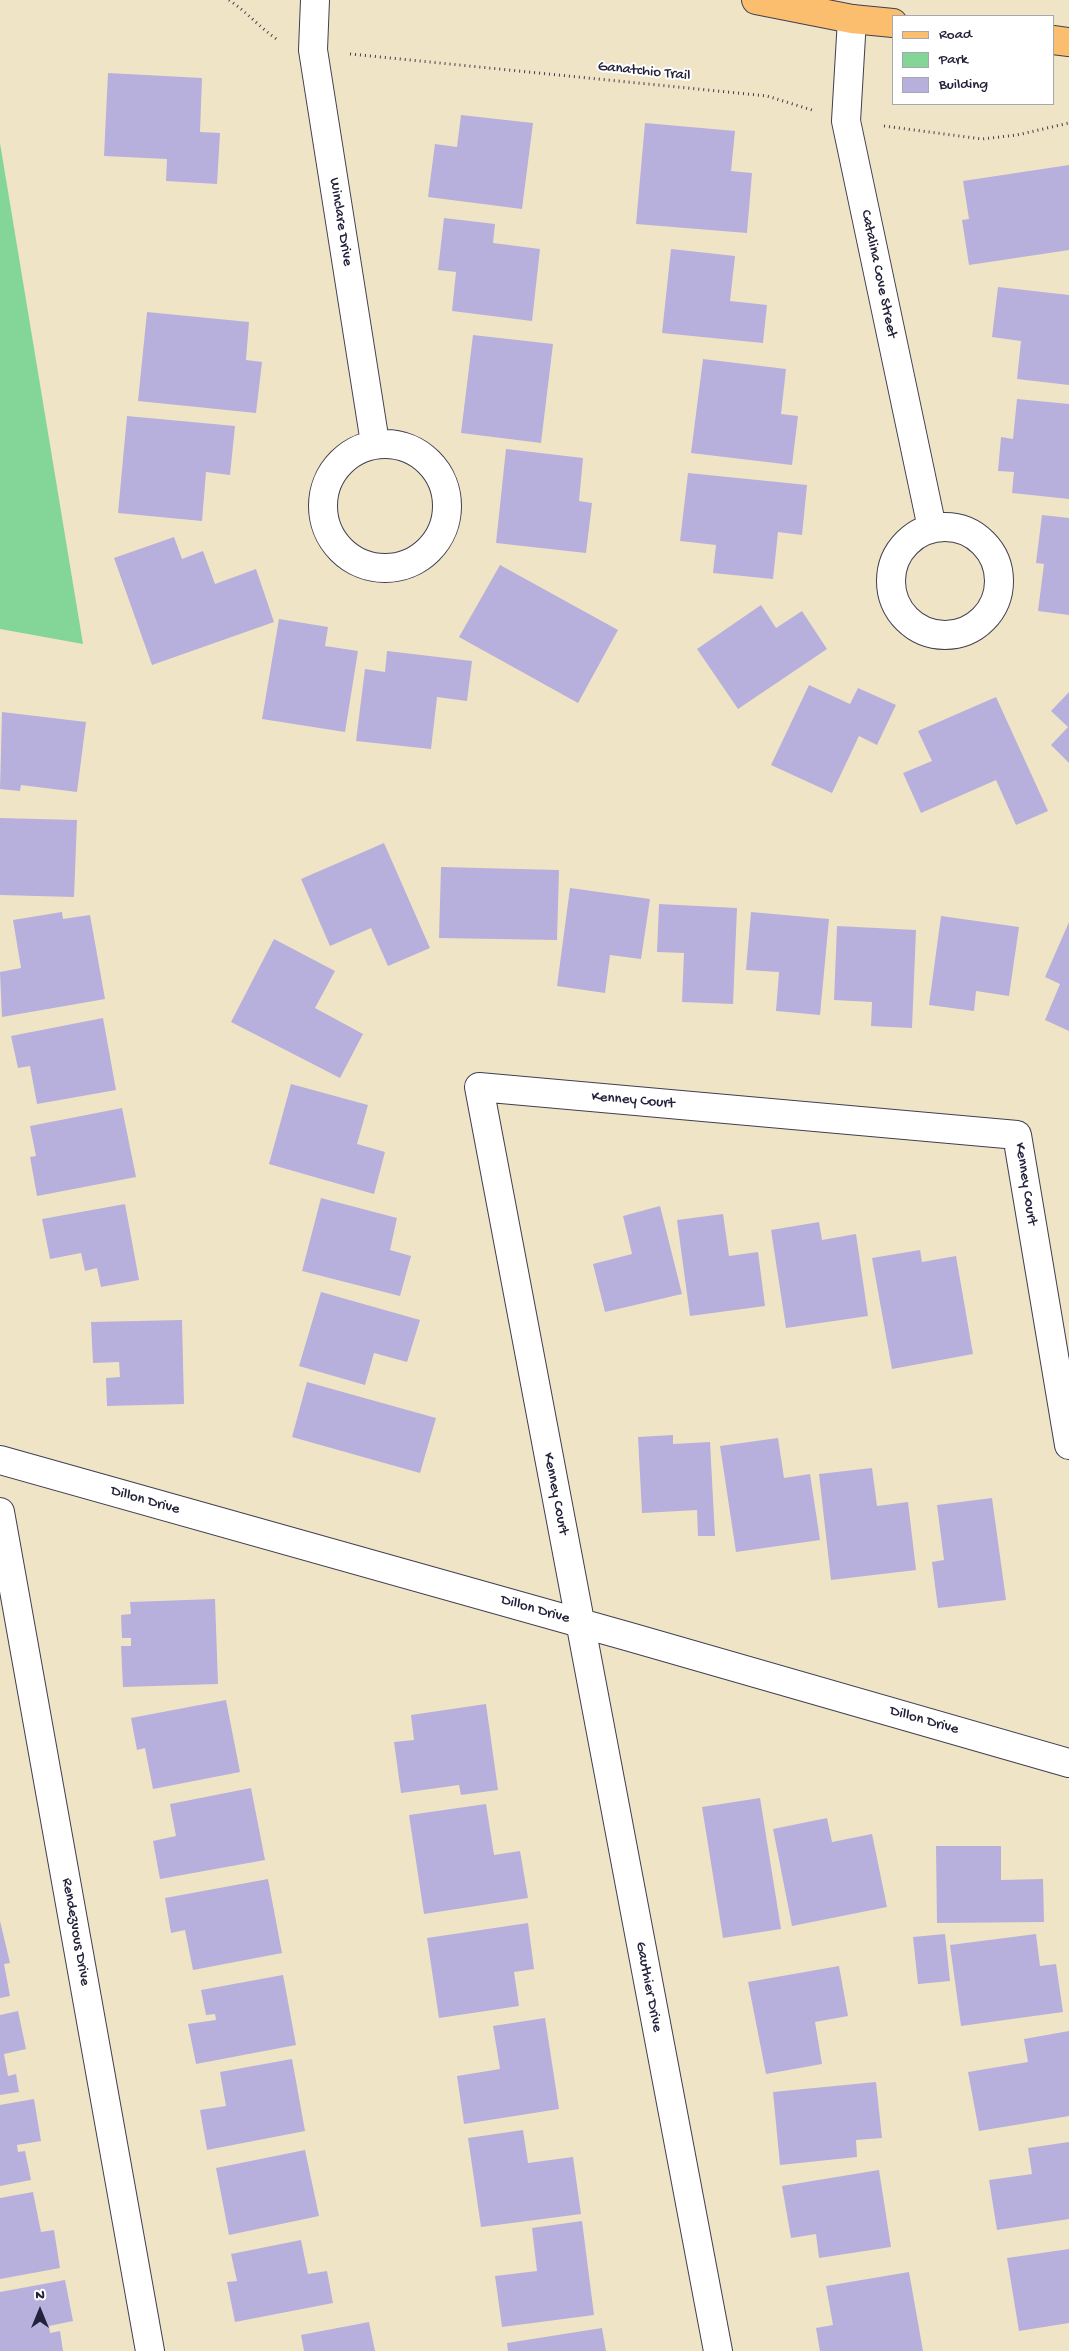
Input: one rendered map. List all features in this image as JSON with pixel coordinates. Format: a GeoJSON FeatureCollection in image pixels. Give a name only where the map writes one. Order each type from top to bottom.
{"type":"FeatureCollection","features":[{"type":"Feature","properties":{"kind":"main road"},"geometry":{"type":"LineString","coordinates":[[756,0],[852,19],[892,24]]}},
{"type":"Feature","properties":{"kind":"main road"},"geometry":{"type":"LineString","coordinates":[[1054,40],[1069,42]]}},
{"type":"Feature","properties":{"kind":"street","name":"Winclare Drive"},"geometry":{"type":"LineString","coordinates":[[315,0],[313,50],[375,443]]}},
{"type":"Feature","properties":{"kind":"street","name":"Catalina Cove Street"},"geometry":{"type":"LineString","coordinates":[[852,19],[846,121],[932,528]]}},
{"type":"Feature","properties":{"kind":"street"},"geometry":{"type":"LineString","coordinates":[[375,443],[410,447],[438,469],[449,504],[440,539],[414,563],[378,569],[345,555],[325,525],[324,489],[337,466],[342,459],[375,443]]}},
{"type":"Feature","properties":{"kind":"street","name":"Kenney Court"},"geometry":{"type":"LineString","coordinates":[[578,1622],[479,1087],[1017,1135],[1069,1445]]}},
{"type":"Feature","properties":{"kind":"street","name":"Dillon Drive"},"geometry":{"type":"LineString","coordinates":[[0,1460],[578,1622],[1069,1763]]}},
{"type":"Feature","properties":{"kind":"street","name":"Rendezvous Drive"},"geometry":{"type":"LineString","coordinates":[[0,1512],[150,2351]]}},
{"type":"Feature","properties":{"kind":"street","name":"Gauthier Drive"},"geometry":{"type":"LineString","coordinates":[[578,1622],[718,2351]]}},
{"type":"Feature","properties":{"kind":"path","name":"Ganatchio Trail"},"geometry":{"type":"LineString","coordinates":[[229,0],[244,9],[264,31],[288,47],[766,96],[846,121],[982,139],[1017,135],[1069,123]]}},
{"type":"Feature","properties":{"kind":"green space"},"geometry":{"type":"Polygon","coordinates":[[[0,143],[83,644],[0,629],[0,143]]]}},
{"type":"Feature","properties":{"kind":"building"},"geometry":{"type":"Polygon","coordinates":[[[108,73],[202,78],[200,132],[220,133],[217,184],[166,181],[167,159],[104,156],[108,73]]]}},
{"type":"Feature","properties":{"kind":"building"},"geometry":{"type":"Polygon","coordinates":[[[461,115],[533,123],[522,209],[428,197],[435,144],[457,147],[461,115]]]}},
{"type":"Feature","properties":{"kind":"building"},"geometry":{"type":"Polygon","coordinates":[[[645,123],[735,131],[731,171],[752,173],[747,233],[636,224],[645,123]]]}},
{"type":"Feature","properties":{"kind":"building"},"geometry":{"type":"Polygon","coordinates":[[[1069,165],[1069,250],[969,265],[962,220],[969,219],[963,181],[1069,165]]]}},
{"type":"Feature","properties":{"kind":"building"},"geometry":{"type":"Polygon","coordinates":[[[444,218],[495,224],[493,243],[540,249],[532,321],[452,311],[456,272],[438,270],[444,218]]]}},
{"type":"Feature","properties":{"kind":"building"},"geometry":{"type":"Polygon","coordinates":[[[671,249],[735,256],[730,301],[767,305],[763,343],[662,333],[671,249]]]}},
{"type":"Feature","properties":{"kind":"building"},"geometry":{"type":"Polygon","coordinates":[[[998,287],[1069,295],[1069,385],[1017,379],[1021,341],[992,337],[998,287]]]}},
{"type":"Feature","properties":{"kind":"building"},"geometry":{"type":"Polygon","coordinates":[[[147,312],[249,322],[246,360],[262,362],[256,413],[138,401],[147,312]]]}},
{"type":"Feature","properties":{"kind":"building"},"geometry":{"type":"Polygon","coordinates":[[[473,335],[553,344],[541,443],[461,433],[473,335]]]}},
{"type":"Feature","properties":{"kind":"building"},"geometry":{"type":"Polygon","coordinates":[[[703,359],[786,369],[781,414],[798,416],[792,465],[691,453],[703,359]]]}},
{"type":"Feature","properties":{"kind":"building"},"geometry":{"type":"Polygon","coordinates":[[[1017,399],[1069,404],[1069,499],[1012,493],[1014,472],[998,471],[1001,437],[1013,439],[1017,399]]]}},
{"type":"Feature","properties":{"kind":"building"},"geometry":{"type":"Polygon","coordinates":[[[127,416],[235,426],[230,475],[206,472],[202,521],[118,513],[127,416]]]}},
{"type":"Feature","properties":{"kind":"building"},"geometry":{"type":"Polygon","coordinates":[[[506,449],[583,458],[579,501],[592,503],[586,553],[496,543],[506,449]]]}},
{"type":"Feature","properties":{"kind":"building"},"geometry":{"type":"Polygon","coordinates":[[[688,473],[807,485],[802,535],[778,532],[773,579],[713,573],[716,545],[680,541],[688,473]]]}},
{"type":"Feature","properties":{"kind":"building"},"geometry":{"type":"Polygon","coordinates":[[[1042,515],[1069,518],[1069,615],[1038,611],[1044,564],[1036,563],[1042,515]]]}},
{"type":"Feature","properties":{"kind":"building"},"geometry":{"type":"Polygon","coordinates":[[[174,537],[182,559],[203,551],[215,584],[256,569],[274,622],[152,665],[114,558],[174,537]]]}},
{"type":"Feature","properties":{"kind":"building"},"geometry":{"type":"Polygon","coordinates":[[[500,565],[618,630],[578,703],[459,637],[500,565]]]}},
{"type":"Feature","properties":{"kind":"building"},"geometry":{"type":"Polygon","coordinates":[[[761,605],[776,628],[802,611],[827,649],[738,709],[697,649],[761,605]]]}},
{"type":"Feature","properties":{"kind":"building"},"geometry":{"type":"Polygon","coordinates":[[[279,619],[328,627],[325,646],[358,651],[345,732],[262,719],[279,619]]]}},
{"type":"Feature","properties":{"kind":"building"},"geometry":{"type":"Polygon","coordinates":[[[387,651],[472,661],[467,701],[437,697],[431,749],[356,741],[365,669],[385,672],[387,651]]]}},
{"type":"Feature","properties":{"kind":"building"},"geometry":{"type":"Polygon","coordinates":[[[809,685],[850,704],[858,688],[896,705],[877,745],[859,736],[832,793],[771,765],[809,685]]]}},
{"type":"Feature","properties":{"kind":"building"},"geometry":{"type":"Polygon","coordinates":[[[1069,692],[1069,763],[1051,745],[1068,727],[1051,711],[1069,692]]]}},
{"type":"Feature","properties":{"kind":"building"},"geometry":{"type":"Polygon","coordinates":[[[996,697],[1048,811],[1016,825],[996,780],[921,813],[903,773],[932,761],[918,731],[996,697]]]}},
{"type":"Feature","properties":{"kind":"building"},"geometry":{"type":"Polygon","coordinates":[[[2,712],[86,722],[77,792],[21,785],[20,791],[0,789],[2,712]]]}},
{"type":"Feature","properties":{"kind":"building"},"geometry":{"type":"Polygon","coordinates":[[[0,818],[77,820],[74,897],[0,895],[0,818]]]}},
{"type":"Feature","properties":{"kind":"building"},"geometry":{"type":"Polygon","coordinates":[[[384,843],[430,948],[388,966],[371,928],[330,946],[301,879],[384,843]]]}},
{"type":"Feature","properties":{"kind":"building"},"geometry":{"type":"Polygon","coordinates":[[[441,867],[559,870],[557,940],[439,938],[441,867]]]}},
{"type":"Feature","properties":{"kind":"building"},"geometry":{"type":"Polygon","coordinates":[[[570,888],[650,899],[641,959],[610,955],[605,993],[557,986],[570,888]]]}},
{"type":"Feature","properties":{"kind":"building"},"geometry":{"type":"Polygon","coordinates":[[[659,904],[737,908],[733,1004],[682,1002],[684,953],[657,952],[659,904]]]}},
{"type":"Feature","properties":{"kind":"building"},"geometry":{"type":"Polygon","coordinates":[[[62,912],[63,919],[90,915],[105,999],[2,1017],[0,972],[21,968],[13,920],[62,912]]]}},
{"type":"Feature","properties":{"kind":"building"},"geometry":{"type":"Polygon","coordinates":[[[751,912],[829,919],[820,1015],[776,1011],[779,972],[746,970],[751,912]]]}},
{"type":"Feature","properties":{"kind":"building"},"geometry":{"type":"Polygon","coordinates":[[[941,916],[1019,927],[1009,996],[976,991],[974,1011],[929,1005],[941,916]]]}},
{"type":"Feature","properties":{"kind":"building"},"geometry":{"type":"Polygon","coordinates":[[[1069,922],[1069,1031],[1045,1020],[1060,984],[1045,977],[1069,922]]]}},
{"type":"Feature","properties":{"kind":"building"},"geometry":{"type":"Polygon","coordinates":[[[837,926],[916,930],[912,1028],[871,1026],[872,1002],[834,1000],[837,926]]]}},
{"type":"Feature","properties":{"kind":"building"},"geometry":{"type":"Polygon","coordinates":[[[274,939],[335,971],[315,1008],[363,1034],[340,1078],[231,1022],[274,939]]]}},
{"type":"Feature","properties":{"kind":"building"},"geometry":{"type":"Polygon","coordinates":[[[103,1018],[116,1090],[37,1104],[30,1066],[18,1068],[11,1036],[103,1018]]]}},
{"type":"Feature","properties":{"kind":"building"},"geometry":{"type":"Polygon","coordinates":[[[291,1084],[368,1105],[357,1144],[385,1152],[374,1194],[269,1164],[291,1084]]]}},
{"type":"Feature","properties":{"kind":"building"},"geometry":{"type":"Polygon","coordinates":[[[122,1108],[136,1177],[37,1196],[30,1157],[36,1156],[30,1126],[122,1108]]]}},
{"type":"Feature","properties":{"kind":"building"},"geometry":{"type":"Polygon","coordinates":[[[321,1198],[397,1218],[390,1250],[411,1256],[400,1296],[302,1271],[321,1198]]]}},
{"type":"Feature","properties":{"kind":"building"},"geometry":{"type":"Polygon","coordinates":[[[125,1204],[139,1280],[101,1287],[97,1268],[85,1271],[81,1253],[50,1259],[42,1219],[125,1204]]]}},
{"type":"Feature","properties":{"kind":"building"},"geometry":{"type":"Polygon","coordinates":[[[660,1206],[682,1294],[605,1312],[593,1264],[632,1254],[623,1216],[660,1206]]]}},
{"type":"Feature","properties":{"kind":"building"},"geometry":{"type":"Polygon","coordinates":[[[723,1214],[729,1256],[758,1252],[765,1306],[690,1316],[677,1220],[723,1214]]]}},
{"type":"Feature","properties":{"kind":"building"},"geometry":{"type":"Polygon","coordinates":[[[819,1222],[822,1240],[856,1234],[868,1316],[786,1328],[771,1230],[819,1222]]]}},
{"type":"Feature","properties":{"kind":"building"},"geometry":{"type":"Polygon","coordinates":[[[920,1250],[922,1262],[956,1256],[973,1354],[892,1369],[872,1258],[920,1250]]]}},
{"type":"Feature","properties":{"kind":"building"},"geometry":{"type":"Polygon","coordinates":[[[321,1292],[420,1320],[407,1362],[374,1353],[365,1385],[299,1366],[321,1292]]]}},
{"type":"Feature","properties":{"kind":"building"},"geometry":{"type":"Polygon","coordinates":[[[182,1320],[184,1404],[107,1406],[106,1378],[120,1377],[119,1362],[93,1363],[91,1322],[182,1320]]]}},
{"type":"Feature","properties":{"kind":"building"},"geometry":{"type":"Polygon","coordinates":[[[307,1382],[436,1418],[420,1473],[292,1437],[307,1382]]]}},
{"type":"Feature","properties":{"kind":"building"},"geometry":{"type":"Polygon","coordinates":[[[673,1435],[673,1444],[710,1442],[715,1536],[698,1536],[697,1510],[642,1513],[638,1437],[673,1435]]]}},
{"type":"Feature","properties":{"kind":"building"},"geometry":{"type":"Polygon","coordinates":[[[778,1438],[784,1478],[810,1474],[820,1540],[736,1552],[720,1446],[778,1438]]]}},
{"type":"Feature","properties":{"kind":"building"},"geometry":{"type":"Polygon","coordinates":[[[872,1468],[877,1506],[908,1502],[916,1570],[831,1580],[819,1474],[872,1468]]]}},
{"type":"Feature","properties":{"kind":"building"},"geometry":{"type":"Polygon","coordinates":[[[992,1498],[1006,1600],[938,1608],[932,1562],[944,1560],[937,1505],[992,1498]]]}},
{"type":"Feature","properties":{"kind":"building"},"geometry":{"type":"Polygon","coordinates":[[[215,1599],[218,1684],[123,1687],[121,1646],[131,1646],[131,1638],[122,1638],[121,1615],[131,1614],[130,1602],[215,1599]]]}},
{"type":"Feature","properties":{"kind":"building"},"geometry":{"type":"Polygon","coordinates":[[[226,1700],[240,1772],[153,1789],[145,1748],[137,1750],[131,1718],[226,1700]]]}},
{"type":"Feature","properties":{"kind":"building"},"geometry":{"type":"Polygon","coordinates":[[[486,1704],[498,1790],[461,1795],[459,1785],[401,1793],[394,1742],[414,1740],[411,1715],[486,1704]]]}},
{"type":"Feature","properties":{"kind":"building"},"geometry":{"type":"Polygon","coordinates":[[[251,1788],[265,1860],[160,1879],[153,1841],[176,1836],[170,1804],[251,1788]]]}},
{"type":"Feature","properties":{"kind":"building"},"geometry":{"type":"Polygon","coordinates":[[[760,1798],[781,1929],[723,1938],[702,1807],[760,1798]]]}},
{"type":"Feature","properties":{"kind":"building"},"geometry":{"type":"Polygon","coordinates":[[[486,1804],[494,1855],[520,1851],[528,1898],[424,1914],[409,1815],[486,1804]]]}},
{"type":"Feature","properties":{"kind":"building"},"geometry":{"type":"Polygon","coordinates":[[[827,1818],[832,1842],[872,1834],[887,1907],[792,1926],[773,1829],[827,1818]]]}},
{"type":"Feature","properties":{"kind":"building"},"geometry":{"type":"Polygon","coordinates":[[[936,1846],[1001,1846],[1001,1880],[1043,1879],[1044,1922],[937,1923],[936,1846]]]}},
{"type":"Feature","properties":{"kind":"building"},"geometry":{"type":"Polygon","coordinates":[[[268,1879],[282,1953],[193,1970],[185,1930],[171,1933],[165,1898],[268,1879]]]}},
{"type":"Feature","properties":{"kind":"building"},"geometry":{"type":"Polygon","coordinates":[[[0,1921],[10,1963],[4,1964],[10,1996],[0,1998],[0,1921]]]}},
{"type":"Feature","properties":{"kind":"building"},"geometry":{"type":"Polygon","coordinates":[[[528,1923],[534,1969],[514,1972],[519,2006],[439,2018],[427,1938],[528,1923]]]}},
{"type":"Feature","properties":{"kind":"building"},"geometry":{"type":"Polygon","coordinates":[[[945,1934],[950,1981],[918,1984],[913,1937],[945,1934]]]}},
{"type":"Feature","properties":{"kind":"building"},"geometry":{"type":"Polygon","coordinates":[[[1036,1934],[1040,1966],[1056,1964],[1063,2012],[961,2026],[950,1945],[1036,1934]]]}},
{"type":"Feature","properties":{"kind":"building"},"geometry":{"type":"Polygon","coordinates":[[[839,1966],[848,2016],[815,2022],[822,2064],[766,2074],[748,1982],[839,1966]]]}},
{"type":"Feature","properties":{"kind":"building"},"geometry":{"type":"Polygon","coordinates":[[[283,1975],[296,2045],[196,2064],[188,2024],[216,2020],[215,2014],[206,2015],[201,1990],[283,1975]]]}},
{"type":"Feature","properties":{"kind":"building"},"geometry":{"type":"Polygon","coordinates":[[[18,2011],[26,2049],[4,2054],[8,2076],[16,2074],[19,2092],[0,2095],[0,2015],[18,2011]]]}},
{"type":"Feature","properties":{"kind":"building"},"geometry":{"type":"Polygon","coordinates":[[[545,2018],[559,2109],[464,2124],[457,2076],[500,2069],[493,2026],[545,2018]]]}},
{"type":"Feature","properties":{"kind":"building"},"geometry":{"type":"Polygon","coordinates":[[[1069,2031],[1069,2116],[979,2131],[968,2072],[1028,2062],[1024,2039],[1069,2031]]]}},
{"type":"Feature","properties":{"kind":"building"},"geometry":{"type":"Polygon","coordinates":[[[292,2059],[305,2131],[207,2150],[200,2110],[226,2106],[220,2072],[292,2059]]]}},
{"type":"Feature","properties":{"kind":"building"},"geometry":{"type":"Polygon","coordinates":[[[876,2082],[882,2138],[856,2140],[857,2157],[780,2165],[773,2092],[876,2082]]]}},
{"type":"Feature","properties":{"kind":"building"},"geometry":{"type":"Polygon","coordinates":[[[34,2099],[41,2141],[17,2145],[18,2152],[25,2151],[31,2180],[0,2186],[0,2105],[34,2099]]]}},
{"type":"Feature","properties":{"kind":"building"},"geometry":{"type":"Polygon","coordinates":[[[523,2130],[528,2163],[573,2157],[581,2214],[481,2227],[468,2138],[523,2130]]]}},
{"type":"Feature","properties":{"kind":"building"},"geometry":{"type":"Polygon","coordinates":[[[1069,2142],[1069,2219],[997,2230],[989,2180],[1032,2174],[1028,2148],[1069,2142]]]}},
{"type":"Feature","properties":{"kind":"building"},"geometry":{"type":"Polygon","coordinates":[[[305,2150],[319,2216],[229,2235],[216,2168],[305,2150]]]}},
{"type":"Feature","properties":{"kind":"building"},"geometry":{"type":"Polygon","coordinates":[[[879,2170],[891,2247],[819,2258],[816,2234],[791,2238],[782,2186],[879,2170]]]}},
{"type":"Feature","properties":{"kind":"building"},"geometry":{"type":"Polygon","coordinates":[[[33,2192],[41,2232],[54,2230],[60,2268],[0,2279],[0,2198],[33,2192]]]}},
{"type":"Feature","properties":{"kind":"building"},"geometry":{"type":"Polygon","coordinates":[[[582,2221],[594,2315],[502,2327],[495,2276],[537,2271],[532,2228],[582,2221]]]}},
{"type":"Feature","properties":{"kind":"building"},"geometry":{"type":"Polygon","coordinates":[[[301,2240],[308,2274],[327,2271],[333,2303],[235,2322],[227,2282],[237,2281],[231,2254],[301,2240]]]}},
{"type":"Feature","properties":{"kind":"building"},"geometry":{"type":"Polygon","coordinates":[[[1069,2249],[1069,2323],[1019,2331],[1007,2258],[1069,2249]]]}},
{"type":"Feature","properties":{"kind":"building"},"geometry":{"type":"Polygon","coordinates":[[[909,2272],[923,2351],[820,2351],[816,2328],[833,2325],[826,2286],[909,2272]]]}},
{"type":"Feature","properties":{"kind":"building"},"geometry":{"type":"Polygon","coordinates":[[[65,2280],[73,2321],[49,2326],[50,2333],[60,2331],[63,2351],[0,2351],[0,2292],[65,2280]]]}},
{"type":"Feature","properties":{"kind":"building"},"geometry":{"type":"Polygon","coordinates":[[[369,2322],[375,2351],[304,2351],[301,2335],[369,2322]]]}},
{"type":"Feature","properties":{"kind":"building"},"geometry":{"type":"Polygon","coordinates":[[[602,2328],[606,2351],[508,2351],[507,2343],[602,2328]]]}}]}
